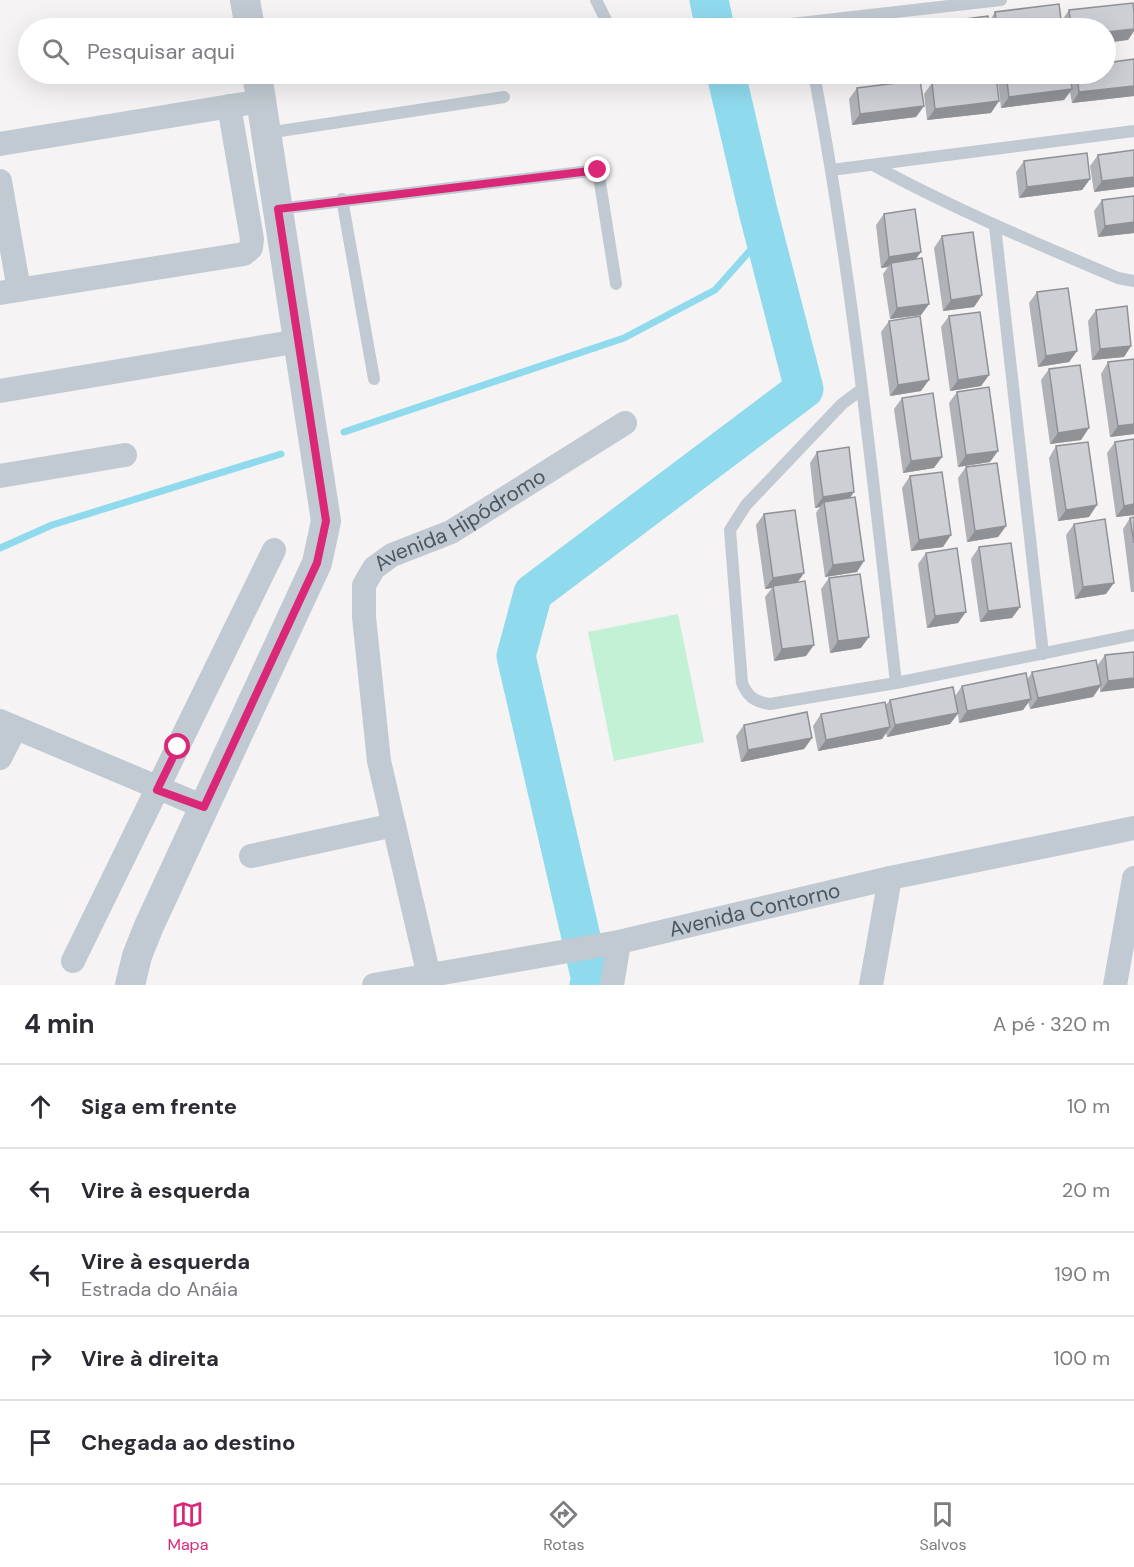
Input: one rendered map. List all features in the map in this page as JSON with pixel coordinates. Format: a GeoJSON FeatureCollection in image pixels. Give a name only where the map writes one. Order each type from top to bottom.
{"type":"FeatureCollection","features":[{"type":"Feature","properties":{"kind":"street"},"geometry":{"type":"LineString","coordinates":[[245,0],[248,18]]}},
{"type":"Feature","properties":{"kind":"street"},"geometry":{"type":"LineString","coordinates":[[0,144],[229,106],[259,87],[299,341],[326,521],[317,563],[149,926],[137,956],[130,985]]}},
{"type":"Feature","properties":{"kind":"street"},"geometry":{"type":"LineString","coordinates":[[0,182],[9,292],[244,254],[250,248],[252,240],[229,106]]}},
{"type":"Feature","properties":{"kind":"street"},"geometry":{"type":"LineString","coordinates":[[0,391],[299,341]]}},
{"type":"Feature","properties":{"kind":"street","name":"Avenida Hipódromo"},"geometry":{"type":"LineString","coordinates":[[429,976],[379,761],[364,617],[364,585],[374,568],[392,555],[451,532],[625,423]]}},
{"type":"Feature","properties":{"kind":"street"},"geometry":{"type":"LineString","coordinates":[[0,476],[125,455]]}},
{"type":"Feature","properties":{"kind":"street"},"geometry":{"type":"LineString","coordinates":[[74,961],[274,550]]}},
{"type":"Feature","properties":{"kind":"street"},"geometry":{"type":"LineString","coordinates":[[0,759],[8,725],[157,790],[204,807]]}},
{"type":"Feature","properties":{"kind":"street"},"geometry":{"type":"LineString","coordinates":[[251,856],[394,825]]}},
{"type":"Feature","properties":{"kind":"street","name":"Avenida Contorno"},"geometry":{"type":"LineString","coordinates":[[374,985],[615,943],[890,878],[1134,828]]}},
{"type":"Feature","properties":{"kind":"street"},"geometry":{"type":"LineString","coordinates":[[871,985],[890,878]]}},
{"type":"Feature","properties":{"kind":"street"},"geometry":{"type":"LineString","coordinates":[[1115,985],[1134,878]]}},
{"type":"Feature","properties":{"kind":"street"},"geometry":{"type":"LineString","coordinates":[[612,985],[615,943]]}},
{"type":"Feature","properties":{"kind":"lane"},"geometry":{"type":"LineString","coordinates":[[596,0],[605,18]]}},
{"type":"Feature","properties":{"kind":"lane"},"geometry":{"type":"LineString","coordinates":[[865,18],[1001,0]]}},
{"type":"Feature","properties":{"kind":"lane"},"geometry":{"type":"LineString","coordinates":[[816,84],[831,171],[862,389],[896,683]]}},
{"type":"Feature","properties":{"kind":"lane"},"geometry":{"type":"LineString","coordinates":[[266,133],[504,97]]}},
{"type":"Feature","properties":{"kind":"lane"},"geometry":{"type":"LineString","coordinates":[[831,171],[1134,131]]}},
{"type":"Feature","properties":{"kind":"lane"},"geometry":{"type":"LineString","coordinates":[[872,165],[933,198],[995,226],[1118,278],[1134,281]]}},
{"type":"Feature","properties":{"kind":"lane"},"geometry":{"type":"LineString","coordinates":[[278,209],[598,170],[616,284]]}},
{"type":"Feature","properties":{"kind":"lane"},"geometry":{"type":"LineString","coordinates":[[342,200],[374,378]]}},
{"type":"Feature","properties":{"kind":"lane"},"geometry":{"type":"LineString","coordinates":[[995,226],[1043,654]]}},
{"type":"Feature","properties":{"kind":"lane"},"geometry":{"type":"LineString","coordinates":[[862,389],[842,404],[746,505],[729,530],[742,683],[747,694],[754,700],[770,704],[896,683],[1134,635]]}},
{"type":"Feature","properties":{"kind":"green space"},"geometry":{"type":"Polygon","coordinates":[[[678,614],[704,742],[614,761],[588,632],[678,614]]]}},
{"type":"Feature","properties":{"kind":"building"},"geometry":{"type":"Polygon","coordinates":[[[1133,3],[1134,29],[1116,31],[1116,18],[1070,18],[1069,10],[1133,3]]]}},
{"type":"Feature","properties":{"kind":"building"},"geometry":{"type":"Polygon","coordinates":[[[1059,4],[1061,18],[996,18],[995,12],[1059,4]]]}},
{"type":"Feature","properties":{"kind":"building"},"geometry":{"type":"Polygon","coordinates":[[[1134,59],[1134,86],[1079,92],[1078,84],[1116,84],[1116,62],[1134,59]]]}},
{"type":"Feature","properties":{"kind":"building"},"geometry":{"type":"Polygon","coordinates":[[[888,84],[921,84],[924,106],[860,114],[857,88],[888,84]]]}},
{"type":"Feature","properties":{"kind":"building"},"geometry":{"type":"Polygon","coordinates":[[[932,84],[997,84],[999,101],[935,109],[932,84]]]}},
{"type":"Feature","properties":{"kind":"building"},"geometry":{"type":"Polygon","coordinates":[[[1007,84],[1071,84],[1072,89],[1009,97],[1007,84]]]}},
{"type":"Feature","properties":{"kind":"building"},"geometry":{"type":"Polygon","coordinates":[[[1134,150],[1134,177],[1102,181],[1098,155],[1134,150]]]}},
{"type":"Feature","properties":{"kind":"building"},"geometry":{"type":"Polygon","coordinates":[[[1087,153],[1090,179],[1027,187],[1024,161],[1087,153]]]}},
{"type":"Feature","properties":{"kind":"building"},"geometry":{"type":"Polygon","coordinates":[[[1134,196],[1134,222],[1105,226],[1102,200],[1134,196]]]}},
{"type":"Feature","properties":{"kind":"building"},"geometry":{"type":"Polygon","coordinates":[[[915,209],[921,252],[889,257],[884,214],[915,209]]]}},
{"type":"Feature","properties":{"kind":"building"},"geometry":{"type":"Polygon","coordinates":[[[973,232],[982,295],[951,300],[942,236],[973,232]]]}},
{"type":"Feature","properties":{"kind":"building"},"geometry":{"type":"Polygon","coordinates":[[[922,258],[929,304],[897,308],[891,263],[922,258]]]}},
{"type":"Feature","properties":{"kind":"building"},"geometry":{"type":"Polygon","coordinates":[[[1068,288],[1077,351],[1046,356],[1037,292],[1068,288]]]}},
{"type":"Feature","properties":{"kind":"building"},"geometry":{"type":"Polygon","coordinates":[[[1127,306],[1131,346],[1100,349],[1096,310],[1127,306]]]}},
{"type":"Feature","properties":{"kind":"building"},"geometry":{"type":"Polygon","coordinates":[[[980,312],[989,375],[958,380],[949,316],[980,312]]]}},
{"type":"Feature","properties":{"kind":"building"},"geometry":{"type":"Polygon","coordinates":[[[920,316],[929,380],[898,385],[889,321],[920,316]]]}},
{"type":"Feature","properties":{"kind":"building"},"geometry":{"type":"Polygon","coordinates":[[[1134,359],[1134,424],[1118,426],[1108,362],[1134,359]]]}},
{"type":"Feature","properties":{"kind":"building"},"geometry":{"type":"Polygon","coordinates":[[[1080,365],[1089,428],[1058,433],[1049,369],[1080,365]]]}},
{"type":"Feature","properties":{"kind":"building"},"geometry":{"type":"Polygon","coordinates":[[[989,387],[998,451],[966,455],[957,392],[989,387]]]}},
{"type":"Feature","properties":{"kind":"building"},"geometry":{"type":"Polygon","coordinates":[[[933,393],[942,457],[911,461],[902,398],[933,393]]]}},
{"type":"Feature","properties":{"kind":"building"},"geometry":{"type":"Polygon","coordinates":[[[1134,439],[1134,504],[1124,506],[1115,442],[1134,439]]]}},
{"type":"Feature","properties":{"kind":"building"},"geometry":{"type":"Polygon","coordinates":[[[1088,442],[1097,505],[1066,510],[1056,446],[1088,442]]]}},
{"type":"Feature","properties":{"kind":"building"},"geometry":{"type":"Polygon","coordinates":[[[849,447],[854,492],[823,497],[817,452],[849,447]]]}},
{"type":"Feature","properties":{"kind":"building"},"geometry":{"type":"Polygon","coordinates":[[[997,463],[1006,526],[975,531],[966,467],[997,463]]]}},
{"type":"Feature","properties":{"kind":"building"},"geometry":{"type":"Polygon","coordinates":[[[942,472],[951,535],[919,540],[910,476],[942,472]]]}},
{"type":"Feature","properties":{"kind":"building"},"geometry":{"type":"Polygon","coordinates":[[[855,497],[864,561],[833,565],[824,502],[855,497]]]}},
{"type":"Feature","properties":{"kind":"building"},"geometry":{"type":"Polygon","coordinates":[[[795,510],[804,573],[773,578],[764,514],[795,510]]]}},
{"type":"Feature","properties":{"kind":"building"},"geometry":{"type":"Polygon","coordinates":[[[1134,517],[1134,543],[1130,518],[1134,517]]]}},
{"type":"Feature","properties":{"kind":"building"},"geometry":{"type":"Polygon","coordinates":[[[1105,519],[1114,583],[1083,587],[1074,524],[1105,519]]]}},
{"type":"Feature","properties":{"kind":"building"},"geometry":{"type":"Polygon","coordinates":[[[1011,543],[1020,607],[988,611],[979,547],[1011,543]]]}},
{"type":"Feature","properties":{"kind":"building"},"geometry":{"type":"Polygon","coordinates":[[[957,548],[966,612],[935,616],[926,553],[957,548]]]}},
{"type":"Feature","properties":{"kind":"building"},"geometry":{"type":"Polygon","coordinates":[[[860,574],[869,637],[838,641],[829,578],[860,574]]]}},
{"type":"Feature","properties":{"kind":"building"},"geometry":{"type":"Polygon","coordinates":[[[805,581],[814,645],[782,649],[773,586],[805,581]]]}},
{"type":"Feature","properties":{"kind":"building"},"geometry":{"type":"Polygon","coordinates":[[[1134,652],[1134,678],[1108,681],[1105,655],[1134,652]]]}},
{"type":"Feature","properties":{"kind":"building"},"geometry":{"type":"Polygon","coordinates":[[[1096,660],[1101,685],[1038,698],[1032,672],[1096,660]]]}},
{"type":"Feature","properties":{"kind":"building"},"geometry":{"type":"Polygon","coordinates":[[[1026,673],[1031,699],[967,711],[962,686],[1026,673]]]}},
{"type":"Feature","properties":{"kind":"building"},"geometry":{"type":"Polygon","coordinates":[[[953,687],[958,713],[895,725],[890,700],[953,687]]]}},
{"type":"Feature","properties":{"kind":"building"},"geometry":{"type":"Polygon","coordinates":[[[885,702],[890,727],[826,740],[821,714],[885,702]]]}},
{"type":"Feature","properties":{"kind":"building"},"geometry":{"type":"Polygon","coordinates":[[[807,712],[812,738],[748,750],[744,725],[807,712]]]}},
{"type":"Feature","properties":{"kind":"waterway"},"geometry":{"type":"LineString","coordinates":[[709,0],[713,18]]}},
{"type":"Feature","properties":{"kind":"waterway"},"geometry":{"type":"LineString","coordinates":[[589,985],[591,980],[516,656],[533,593],[804,389],[728,84]]}},
{"type":"Feature","properties":{"kind":"waterway"},"geometry":{"type":"LineString","coordinates":[[344,432],[624,338],[715,290],[764,235]]}},
{"type":"Feature","properties":{"kind":"waterway"},"geometry":{"type":"LineString","coordinates":[[0,548],[52,525],[281,454]]}},
{"type":"Feature","properties":{"kind":"route"},"geometry":{"type":"LineString","coordinates":[[178,747],[157,790],[204,807],[317,563],[323,540],[326,521],[278,209],[301,204],[598,170]]}}]}
